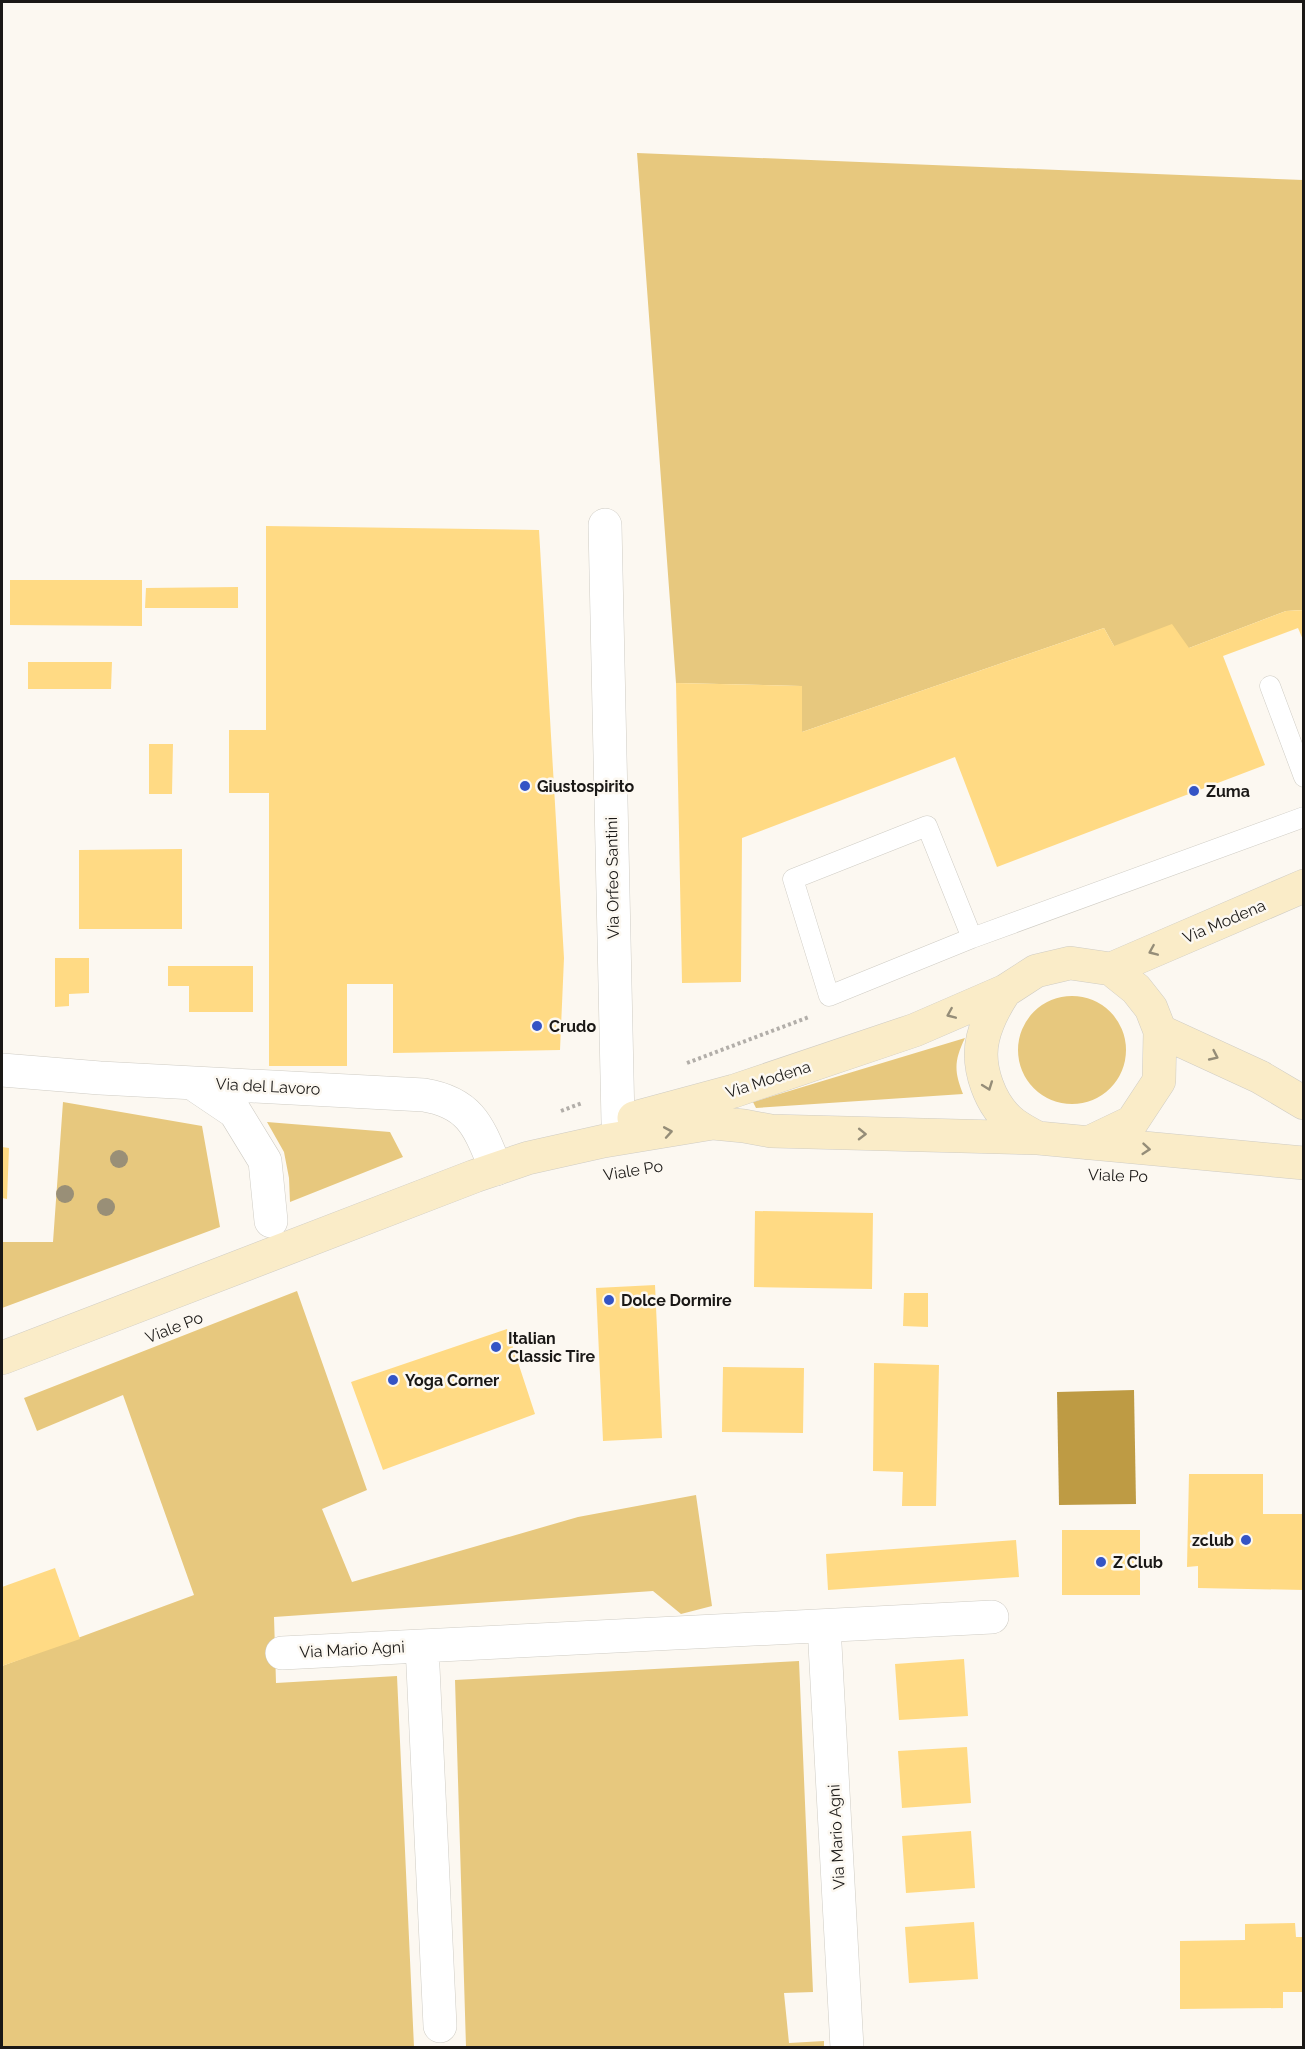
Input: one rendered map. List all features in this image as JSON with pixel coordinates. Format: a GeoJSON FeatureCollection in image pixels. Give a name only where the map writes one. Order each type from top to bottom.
{"type":"FeatureCollection","features":[{"type":"Feature","properties":{"kind":"main road","name":"Via Modena"},"geometry":{"type":"LineString","coordinates":[[528,1158],[618,1122],[734,1091],[915,1030],[1005,991],[1036,971],[1070,963],[1111,969],[1304,886]]}},
{"type":"Feature","properties":{"kind":"main road"},"geometry":{"type":"LineString","coordinates":[[1111,969],[1136,989],[1151,1008],[1160,1031],[1260,1077],[1304,1103]]}},
{"type":"Feature","properties":{"kind":"main road","name":"Via Modena"},"geometry":{"type":"LineString","coordinates":[[1005,991],[992,1011],[982,1040],[983,1071],[993,1099],[1012,1123],[1038,1138]]}},
{"type":"Feature","properties":{"kind":"main road","name":"Viale Po"},"geometry":{"type":"LineString","coordinates":[[1088,1144],[1132,1122],[1159,1081],[1160,1031]]}},
{"type":"Feature","properties":{"kind":"main road","name":"Viale Po"},"geometry":{"type":"LineString","coordinates":[[2,1358],[528,1158],[604,1141],[713,1123],[771,1131],[1038,1138],[1304,1162]]}},
{"type":"Feature","properties":{"kind":"street","name":"Via Orfeo Santini"},"geometry":{"type":"LineString","coordinates":[[604,525],[618,1122]]}},
{"type":"Feature","properties":{"kind":"street","name":"Via del Lavoro"},"geometry":{"type":"LineString","coordinates":[[2,1070],[424,1095],[442,1098],[456,1105],[474,1122],[496,1169]]}},
{"type":"Feature","properties":{"kind":"street"},"geometry":{"type":"LineString","coordinates":[[190,1082],[235,1112],[265,1161],[271,1221]]}},
{"type":"Feature","properties":{"kind":"street","name":"Via Mario Agni"},"geometry":{"type":"LineString","coordinates":[[282,1653],[992,1617]]}},
{"type":"Feature","properties":{"kind":"street","name":"Via Mario Agni"},"geometry":{"type":"LineString","coordinates":[[824,1626],[847,2048]]}},
{"type":"Feature","properties":{"kind":"street","name":"Via Mario Agni"},"geometry":{"type":"LineString","coordinates":[[422,1646],[440,2026]]}},
{"type":"Feature","properties":{"kind":"lane"},"geometry":{"type":"LineString","coordinates":[[1270,686],[1304,777]]}},
{"type":"Feature","properties":{"kind":"lane"},"geometry":{"type":"LineString","coordinates":[[972,938],[927,826],[793,879],[829,996],[972,938],[1304,817]]}},
{"type":"Feature","properties":{"kind":"shaded area"},"geometry":{"type":"Polygon","coordinates":[[[637,153],[1303,180],[1303,610],[1286,611],[1189,648],[1114,646],[1104,628],[802,732],[801,686],[676,683],[637,153]]]}},
{"type":"Feature","properties":{"kind":"shaded area"},"geometry":{"type":"Polygon","coordinates":[[[1072,996],[1093,1000],[1110,1012],[1122,1029],[1126,1050],[1122,1071],[1110,1088],[1093,1100],[1072,1104],[1051,1100],[1034,1088],[1022,1071],[1018,1050],[1022,1029],[1034,1012],[1051,1000],[1072,996]]]}},
{"type":"Feature","properties":{"kind":"shaded area"},"geometry":{"type":"Polygon","coordinates":[[[965,1038],[957,1066],[963,1094],[756,1108],[753,1102],[965,1038]]]}},
{"type":"Feature","properties":{"kind":"shaded area"},"geometry":{"type":"Polygon","coordinates":[[[63,1102],[202,1126],[220,1227],[2,1308],[2,1242],[53,1242],[63,1102]]]}},
{"type":"Feature","properties":{"kind":"shaded area"},"geometry":{"type":"Polygon","coordinates":[[[267,1122],[390,1132],[403,1157],[290,1202],[289,1178],[284,1152],[267,1122]]]}},
{"type":"Feature","properties":{"kind":"shaded area"},"geometry":{"type":"Polygon","coordinates":[[[297,1291],[367,1490],[322,1509],[352,1582],[578,1517],[696,1495],[712,1606],[681,1614],[653,1591],[274,1617],[276,1683],[397,1676],[414,2047],[2,2047],[2,1666],[194,1595],[123,1395],[37,1431],[24,1398],[297,1291]]]}},
{"type":"Feature","properties":{"kind":"shaded area"},"geometry":{"type":"Polygon","coordinates":[[[1134,1390],[1136,1504],[1059,1505],[1057,1392],[1134,1390]]]}},
{"type":"Feature","properties":{"kind":"shaded area"},"geometry":{"type":"Polygon","coordinates":[[[799,1661],[813,1992],[784,1993],[789,2043],[824,2041],[824,2047],[466,2047],[455,1680],[799,1661]]]}},
{"type":"Feature","properties":{"kind":"building"},"geometry":{"type":"Polygon","coordinates":[[[266,526],[539,530],[564,958],[560,1050],[393,1053],[393,984],[347,984],[347,1066],[269,1066],[269,793],[229,793],[229,730],[266,730],[266,526]]]}},
{"type":"Feature","properties":{"kind":"building"},"geometry":{"type":"Polygon","coordinates":[[[10,580],[142,580],[142,626],[10,625],[10,580]]]}},
{"type":"Feature","properties":{"kind":"building"},"geometry":{"type":"Polygon","coordinates":[[[238,587],[238,608],[145,608],[146,588],[238,587]]]}},
{"type":"Feature","properties":{"kind":"building"},"geometry":{"type":"Polygon","coordinates":[[[1304,610],[1304,642],[1298,628],[1223,656],[1265,765],[997,867],[955,757],[742,838],[741,982],[682,983],[676,683],[802,686],[802,732],[1104,628],[1114,646],[1172,624],[1189,648],[1286,611],[1304,610]]]}},
{"type":"Feature","properties":{"kind":"building"},"geometry":{"type":"Polygon","coordinates":[[[28,662],[112,662],[111,689],[28,689],[28,662]]]}},
{"type":"Feature","properties":{"kind":"building"},"geometry":{"type":"Polygon","coordinates":[[[149,744],[173,744],[172,794],[149,794],[149,744]]]}},
{"type":"Feature","properties":{"kind":"building"},"geometry":{"type":"Polygon","coordinates":[[[182,849],[182,929],[79,929],[79,850],[182,849]]]}},
{"type":"Feature","properties":{"kind":"building"},"geometry":{"type":"Polygon","coordinates":[[[55,958],[89,958],[89,993],[69,994],[69,1006],[55,1007],[55,958]]]}},
{"type":"Feature","properties":{"kind":"building"},"geometry":{"type":"Polygon","coordinates":[[[168,966],[253,966],[253,1012],[189,1012],[189,986],[168,986],[168,966]]]}},
{"type":"Feature","properties":{"kind":"building"},"geometry":{"type":"Polygon","coordinates":[[[2,1147],[9,1148],[7,1199],[2,1198],[2,1147]]]}},
{"type":"Feature","properties":{"kind":"building"},"geometry":{"type":"Polygon","coordinates":[[[755,1211],[873,1213],[872,1289],[754,1287],[755,1211]]]}},
{"type":"Feature","properties":{"kind":"building"},"geometry":{"type":"Polygon","coordinates":[[[655,1285],[662,1438],[603,1441],[596,1288],[655,1285]]]}},
{"type":"Feature","properties":{"kind":"building"},"geometry":{"type":"Polygon","coordinates":[[[904,1293],[928,1293],[928,1327],[903,1326],[904,1293]]]}},
{"type":"Feature","properties":{"kind":"building"},"geometry":{"type":"Polygon","coordinates":[[[507,1329],[535,1414],[383,1470],[351,1382],[507,1329]]]}},
{"type":"Feature","properties":{"kind":"building"},"geometry":{"type":"Polygon","coordinates":[[[874,1363],[939,1365],[936,1506],[902,1506],[903,1472],[873,1471],[874,1363]]]}},
{"type":"Feature","properties":{"kind":"building"},"geometry":{"type":"Polygon","coordinates":[[[723,1367],[804,1368],[803,1433],[722,1432],[723,1367]]]}},
{"type":"Feature","properties":{"kind":"building","name":"zclub"},"geometry":{"type":"Polygon","coordinates":[[[1189,1474],[1263,1474],[1263,1514],[1304,1514],[1304,1590],[1198,1588],[1198,1566],[1187,1567],[1189,1474]]]}},
{"type":"Feature","properties":{"kind":"building","name":"Z Club"},"geometry":{"type":"Polygon","coordinates":[[[1062,1530],[1140,1530],[1140,1595],[1062,1595],[1062,1530]]]}},
{"type":"Feature","properties":{"kind":"building"},"geometry":{"type":"Polygon","coordinates":[[[1016,1540],[1019,1577],[828,1590],[826,1554],[1016,1540]]]}},
{"type":"Feature","properties":{"kind":"building"},"geometry":{"type":"Polygon","coordinates":[[[55,1568],[80,1639],[2,1666],[2,1587],[55,1568]]]}},
{"type":"Feature","properties":{"kind":"building"},"geometry":{"type":"Polygon","coordinates":[[[964,1659],[968,1716],[899,1720],[895,1664],[964,1659]]]}},
{"type":"Feature","properties":{"kind":"building"},"geometry":{"type":"Polygon","coordinates":[[[967,1747],[971,1803],[902,1808],[898,1751],[967,1747]]]}},
{"type":"Feature","properties":{"kind":"building"},"geometry":{"type":"Polygon","coordinates":[[[971,1831],[975,1888],[906,1893],[902,1836],[971,1831]]]}},
{"type":"Feature","properties":{"kind":"building"},"geometry":{"type":"Polygon","coordinates":[[[974,1922],[978,1979],[909,1983],[905,1927],[974,1922]]]}},
{"type":"Feature","properties":{"kind":"building"},"geometry":{"type":"Polygon","coordinates":[[[1295,1923],[1296,1937],[1304,1937],[1304,1992],[1283,1992],[1283,2008],[1180,2009],[1180,1941],[1245,1940],[1245,1924],[1295,1923]]]}},
{"type":"Feature","properties":{"kind":"place","name":"Giustospirito"},"geometry":{"type":"Point","coordinates":[525,786]}},
{"type":"Feature","properties":{"kind":"place","name":"Zuma"},"geometry":{"type":"Point","coordinates":[1194,791]}},
{"type":"Feature","properties":{"kind":"place","name":"Crudo"},"geometry":{"type":"Point","coordinates":[537,1026]}},
{"type":"Feature","properties":{"kind":"place","name":"Dolce Dormire"},"geometry":{"type":"Point","coordinates":[609,1300]}},
{"type":"Feature","properties":{"kind":"place","name":"Italian Classic Tire"},"geometry":{"type":"Point","coordinates":[496,1347]}},
{"type":"Feature","properties":{"kind":"place","name":"Yoga Corner"},"geometry":{"type":"Point","coordinates":[393,1380]}},
{"type":"Feature","properties":{"kind":"place","name":"zclub"},"geometry":{"type":"Point","coordinates":[1246,1540]}},
{"type":"Feature","properties":{"kind":"place","name":"Z Club"},"geometry":{"type":"Point","coordinates":[1101,1562]}}]}
